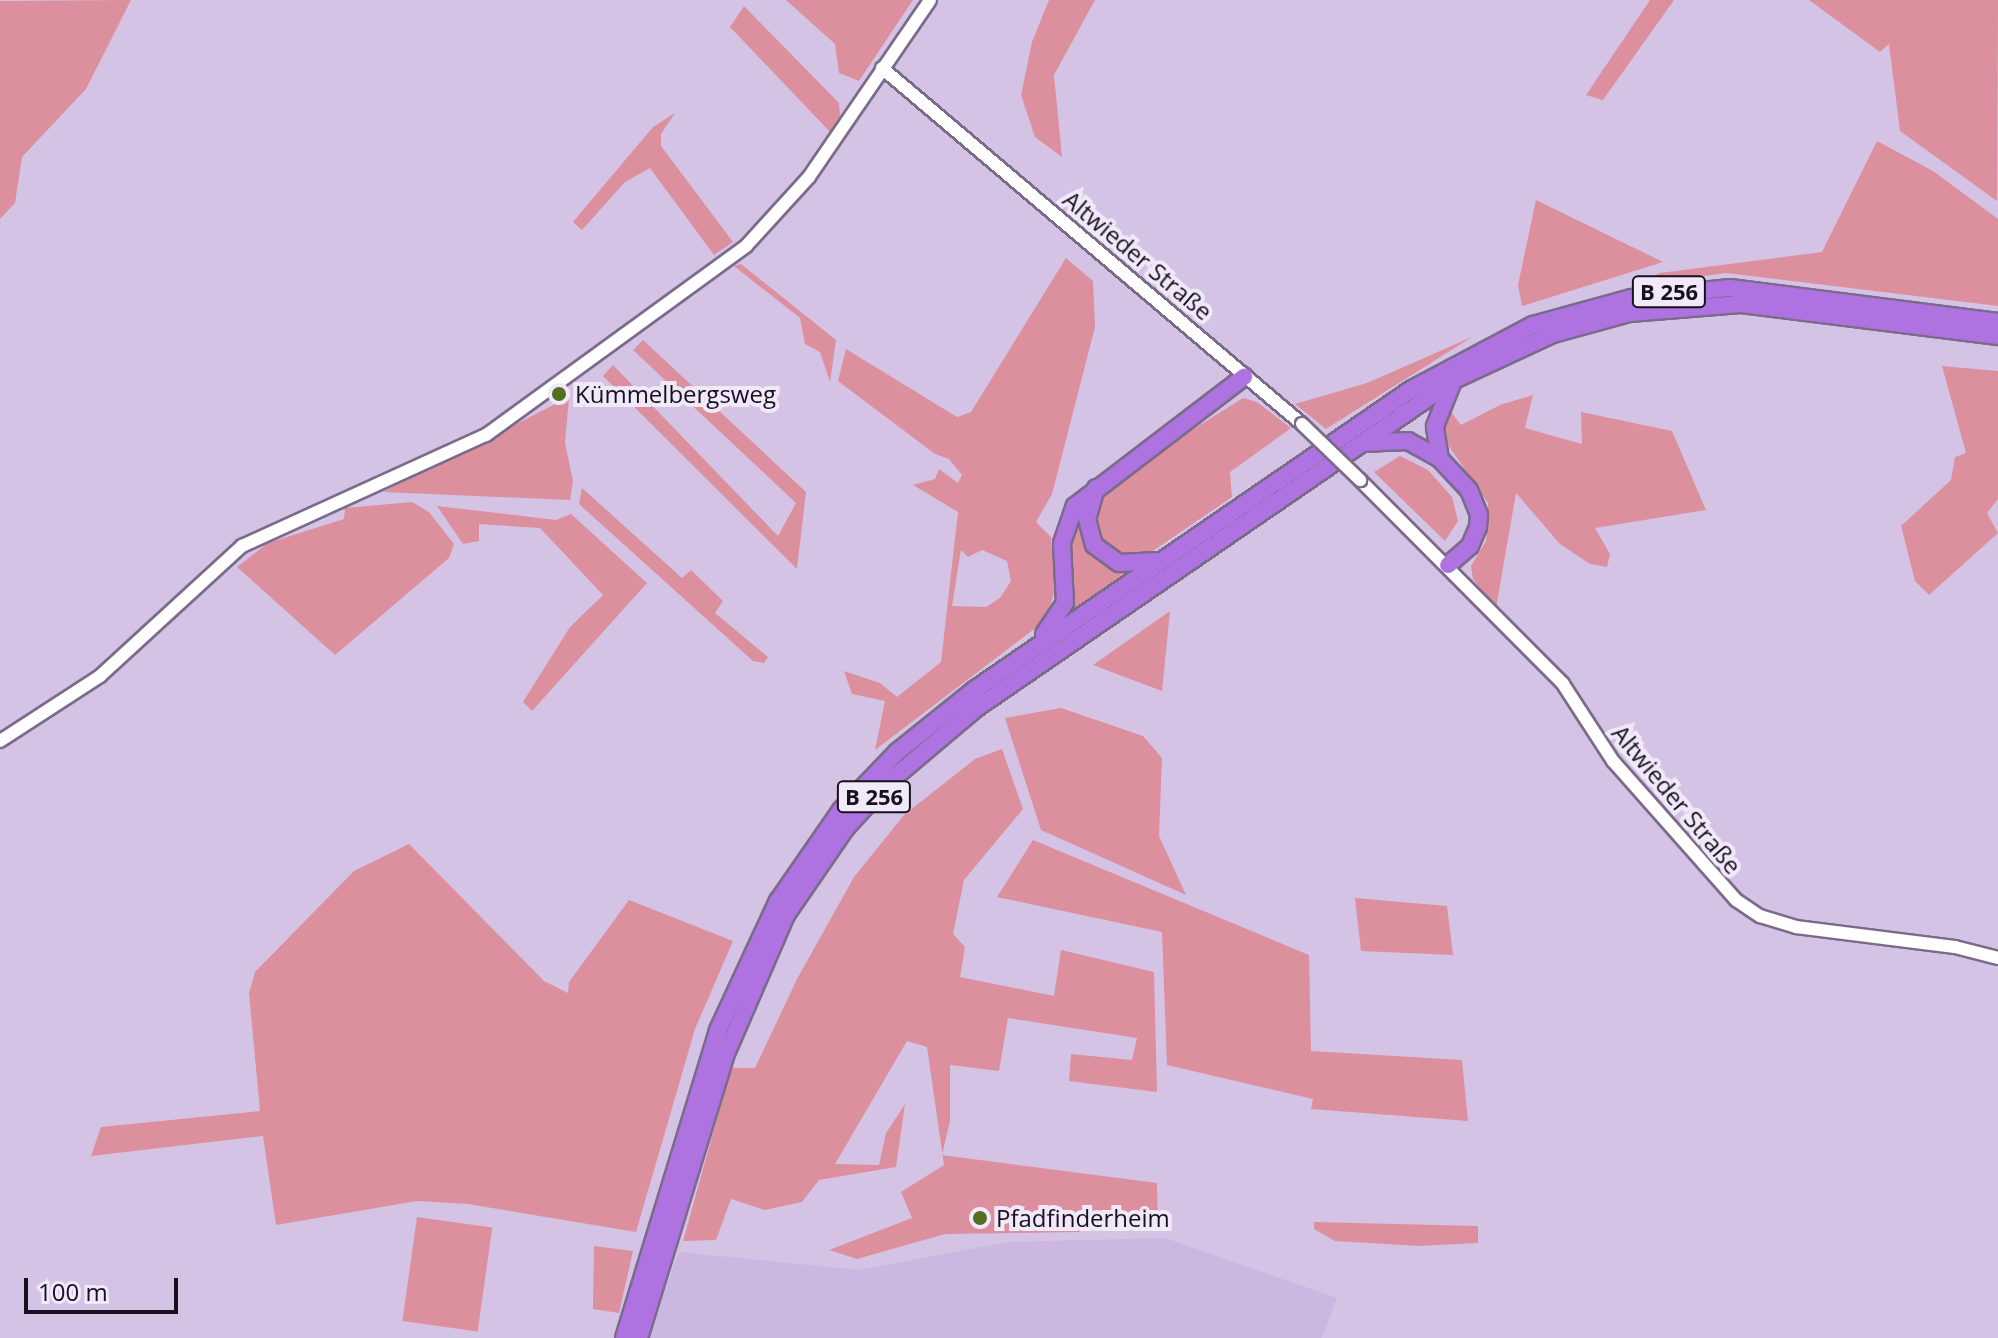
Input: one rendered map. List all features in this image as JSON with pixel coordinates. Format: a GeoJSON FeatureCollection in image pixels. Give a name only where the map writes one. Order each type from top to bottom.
{"type":"FeatureCollection","features":[{"type":"Feature","properties":{"kind":"highway","name":"B 256"},"geometry":{"type":"LineString","coordinates":[[624,1338],[689,1147],[747,958],[805,857],[897,752],[1007,667],[1454,363],[1521,330],[1586,308],[1678,291],[1741,288],[1998,322]]}},
{"type":"Feature","properties":{"kind":"highway","name":"B 256"},"geometry":{"type":"LineString","coordinates":[[639,1338],[689,1147],[741,1013],[786,915],[835,841],[884,786],[1011,682],[1454,380],[1564,330],[1683,305],[1797,308],[1998,336]]}},
{"type":"Feature","properties":{"kind":"highway"},"geometry":{"type":"LineString","coordinates":[[1163,560],[1119,563],[1094,545],[1087,519],[1096,488],[1244,377]]}},
{"type":"Feature","properties":{"kind":"highway"},"geometry":{"type":"LineString","coordinates":[[1440,459],[1435,426],[1454,380]]}},
{"type":"Feature","properties":{"kind":"highway"},"geometry":{"type":"LineString","coordinates":[[1358,444],[1408,441],[1440,459],[1469,490],[1479,515],[1470,546],[1448,565]]}},
{"type":"Feature","properties":{"kind":"highway","name":"B 256"},"geometry":{"type":"LineString","coordinates":[[1007,667],[1060,616],[1066,590],[1064,529],[1075,506],[1096,488]]}},
{"type":"Feature","properties":{"kind":"street"},"geometry":{"type":"LineString","coordinates":[[0,741],[100,676],[242,546],[486,435],[735,255],[792,199],[930,0]]}},
{"type":"Feature","properties":{"kind":"street","name":"Altwieder Straße"},"geometry":{"type":"LineString","coordinates":[[882,68],[1302,424],[1405,523],[1448,565],[1527,654],[1563,684],[1613,761],[1736,900],[1760,916],[1796,927],[1955,947],[1998,958]]}},
{"type":"Feature","properties":{"kind":"shaded area"},"geometry":{"type":"Polygon","coordinates":[[[131,0],[86,89],[22,157],[15,203],[0,219],[0,1],[131,0]]]}},
{"type":"Feature","properties":{"kind":"shaded area"},"geometry":{"type":"Polygon","coordinates":[[[786,0],[913,0],[859,81],[839,73],[835,44],[786,0]]]}},
{"type":"Feature","properties":{"kind":"shaded area"},"geometry":{"type":"Polygon","coordinates":[[[1049,0],[1095,0],[1054,75],[1062,157],[1035,137],[1021,95],[1032,42],[1049,0]]]}},
{"type":"Feature","properties":{"kind":"shaded area"},"geometry":{"type":"Polygon","coordinates":[[[1650,0],[1674,0],[1603,100],[1586,95],[1650,0]]]}},
{"type":"Feature","properties":{"kind":"shaded area"},"geometry":{"type":"Polygon","coordinates":[[[1809,0],[1998,0],[1997,201],[1900,131],[1889,44],[1880,52],[1809,0]]]}},
{"type":"Feature","properties":{"kind":"shaded area"},"geometry":{"type":"Polygon","coordinates":[[[744,6],[839,103],[840,116],[830,132],[730,27],[744,6]]]}},
{"type":"Feature","properties":{"kind":"shaded area"},"geometry":{"type":"Polygon","coordinates":[[[675,113],[661,134],[661,146],[733,242],[714,255],[650,168],[625,182],[582,230],[573,222],[653,127],[675,113]]]}},
{"type":"Feature","properties":{"kind":"shaded area"},"geometry":{"type":"Polygon","coordinates":[[[1877,141],[1933,171],[1998,219],[1998,306],[1726,273],[1636,285],[1660,273],[1822,252],[1877,141]]]}},
{"type":"Feature","properties":{"kind":"shaded area"},"geometry":{"type":"Polygon","coordinates":[[[1536,200],[1663,262],[1522,306],[1518,285],[1536,200]]]}},
{"type":"Feature","properties":{"kind":"shaded area"},"geometry":{"type":"Polygon","coordinates":[[[1066,258],[1093,281],[1095,327],[1052,494],[1036,522],[1051,537],[1055,589],[1046,620],[875,750],[885,701],[852,694],[844,671],[880,683],[897,697],[941,662],[958,512],[913,485],[935,479],[939,469],[958,483],[962,475],[949,459],[935,454],[838,381],[846,349],[957,417],[971,412],[1066,258]],[[961,550],[952,606],[986,607],[1000,598],[1011,581],[1007,561],[982,550],[968,557],[961,550]]]}},
{"type":"Feature","properties":{"kind":"shaded area"},"geometry":{"type":"Polygon","coordinates":[[[741,264],[836,340],[830,382],[820,352],[805,344],[800,318],[734,266],[741,264]]]}},
{"type":"Feature","properties":{"kind":"shaded area"},"geometry":{"type":"Polygon","coordinates":[[[1472,337],[1326,429],[1295,404],[1367,383],[1472,337]]]}},
{"type":"Feature","properties":{"kind":"shaded area"},"geometry":{"type":"Polygon","coordinates":[[[643,340],[806,492],[797,569],[603,376],[613,365],[778,536],[796,503],[633,350],[643,340]]]}},
{"type":"Feature","properties":{"kind":"shaded area"},"geometry":{"type":"Polygon","coordinates":[[[1942,366],[1998,371],[1998,499],[1987,513],[1998,533],[1929,595],[1915,581],[1901,526],[1951,480],[1955,457],[1966,453],[1942,366]]]}},
{"type":"Feature","properties":{"kind":"shaded area"},"geometry":{"type":"Polygon","coordinates":[[[1533,395],[1525,428],[1582,444],[1581,412],[1672,431],[1706,510],[1595,528],[1610,554],[1607,567],[1590,564],[1560,544],[1516,493],[1496,608],[1473,579],[1471,566],[1486,541],[1488,503],[1448,445],[1445,425],[1451,412],[1461,425],[1500,405],[1533,395]]]}},
{"type":"Feature","properties":{"kind":"shaded area"},"geometry":{"type":"Polygon","coordinates":[[[569,397],[565,443],[573,481],[570,500],[383,492],[569,397]]]}},
{"type":"Feature","properties":{"kind":"shaded area"},"geometry":{"type":"Polygon","coordinates":[[[1243,398],[1257,402],[1291,428],[1230,472],[1232,497],[1147,555],[1113,554],[1093,531],[1095,509],[1105,491],[1124,473],[1243,398]]]}},
{"type":"Feature","properties":{"kind":"shaded area"},"geometry":{"type":"Polygon","coordinates":[[[1400,456],[1428,470],[1452,497],[1458,521],[1445,541],[1374,472],[1400,456]]]}},
{"type":"Feature","properties":{"kind":"shaded area"},"geometry":{"type":"Polygon","coordinates":[[[582,488],[682,578],[691,570],[723,601],[715,613],[768,657],[764,663],[753,661],[579,504],[582,488]]]}},
{"type":"Feature","properties":{"kind":"shaded area"},"geometry":{"type":"Polygon","coordinates":[[[412,502],[429,512],[454,544],[449,558],[335,655],[237,567],[268,543],[344,519],[345,508],[412,502]]]}},
{"type":"Feature","properties":{"kind":"shaded area"},"geometry":{"type":"Polygon","coordinates":[[[437,506],[556,520],[571,514],[647,583],[532,711],[523,702],[570,627],[603,595],[540,528],[479,524],[479,541],[463,544],[437,506]]]}},
{"type":"Feature","properties":{"kind":"shaded area"},"geometry":{"type":"Polygon","coordinates":[[[1084,511],[1113,566],[1128,571],[1065,616],[1070,524],[1084,511]]]}},
{"type":"Feature","properties":{"kind":"shaded area"},"geometry":{"type":"Polygon","coordinates":[[[1170,611],[1162,691],[1093,665],[1170,611]]]}},
{"type":"Feature","properties":{"kind":"shaded area"},"geometry":{"type":"Polygon","coordinates":[[[1061,708],[1143,736],[1162,758],[1159,836],[1186,895],[1041,830],[1005,718],[1061,708]]]}},
{"type":"Feature","properties":{"kind":"shaded area"},"geometry":{"type":"Polygon","coordinates":[[[1002,749],[1023,809],[964,880],[953,934],[965,947],[960,977],[1054,996],[1061,950],[1154,972],[1157,1092],[1069,1081],[1071,1054],[1132,1060],[1137,1038],[1008,1018],[999,1071],[950,1065],[950,1121],[942,1154],[927,1047],[907,1041],[835,1164],[879,1165],[886,1133],[905,1104],[896,1167],[819,1180],[802,1202],[765,1210],[731,1199],[716,1240],[683,1241],[731,1068],[755,1068],[797,979],[854,877],[904,815],[975,759],[1002,749]]]}},
{"type":"Feature","properties":{"kind":"shaded area"},"geometry":{"type":"Polygon","coordinates":[[[1033,840],[1309,955],[1311,1051],[1462,1060],[1468,1121],[1311,1109],[1313,1099],[1167,1065],[1162,932],[997,897],[1033,840]]]}},
{"type":"Feature","properties":{"kind":"shaded area"},"geometry":{"type":"Polygon","coordinates":[[[409,844],[544,981],[568,993],[569,982],[629,900],[733,941],[695,1029],[636,1232],[468,1204],[417,1201],[276,1225],[263,1136],[91,1156],[101,1127],[260,1111],[249,993],[255,972],[354,871],[409,844]]]}},
{"type":"Feature","properties":{"kind":"shaded area"},"geometry":{"type":"Polygon","coordinates":[[[1355,898],[1447,906],[1453,955],[1361,951],[1355,898]]]}},
{"type":"Feature","properties":{"kind":"shaded area"},"geometry":{"type":"Polygon","coordinates":[[[943,1155],[1157,1183],[1158,1228],[1086,1225],[1079,1232],[945,1234],[857,1259],[829,1250],[912,1218],[901,1192],[944,1165],[943,1155]]]}},
{"type":"Feature","properties":{"kind":"shaded area"},"geometry":{"type":"Polygon","coordinates":[[[417,1217],[492,1228],[478,1332],[402,1321],[417,1217]]]}},
{"type":"Feature","properties":{"kind":"shaded area"},"geometry":{"type":"Polygon","coordinates":[[[1314,1222],[1478,1226],[1478,1243],[1419,1246],[1335,1241],[1314,1229],[1314,1222]]]}},
{"type":"Feature","properties":{"kind":"shaded area"},"geometry":{"type":"Polygon","coordinates":[[[1165,1238],[1337,1298],[1322,1338],[647,1338],[679,1252],[859,1270],[1008,1242],[1165,1238]]]}},
{"type":"Feature","properties":{"kind":"shaded area"},"geometry":{"type":"Polygon","coordinates":[[[594,1246],[633,1251],[619,1313],[593,1309],[594,1246]]]}},
{"type":"Feature","properties":{"kind":"place","name":"Kümmelbergsweg"},"geometry":{"type":"Point","coordinates":[559,394]}},
{"type":"Feature","properties":{"kind":"place","name":"Pfadfinderheim"},"geometry":{"type":"Point","coordinates":[980,1218]}}]}
